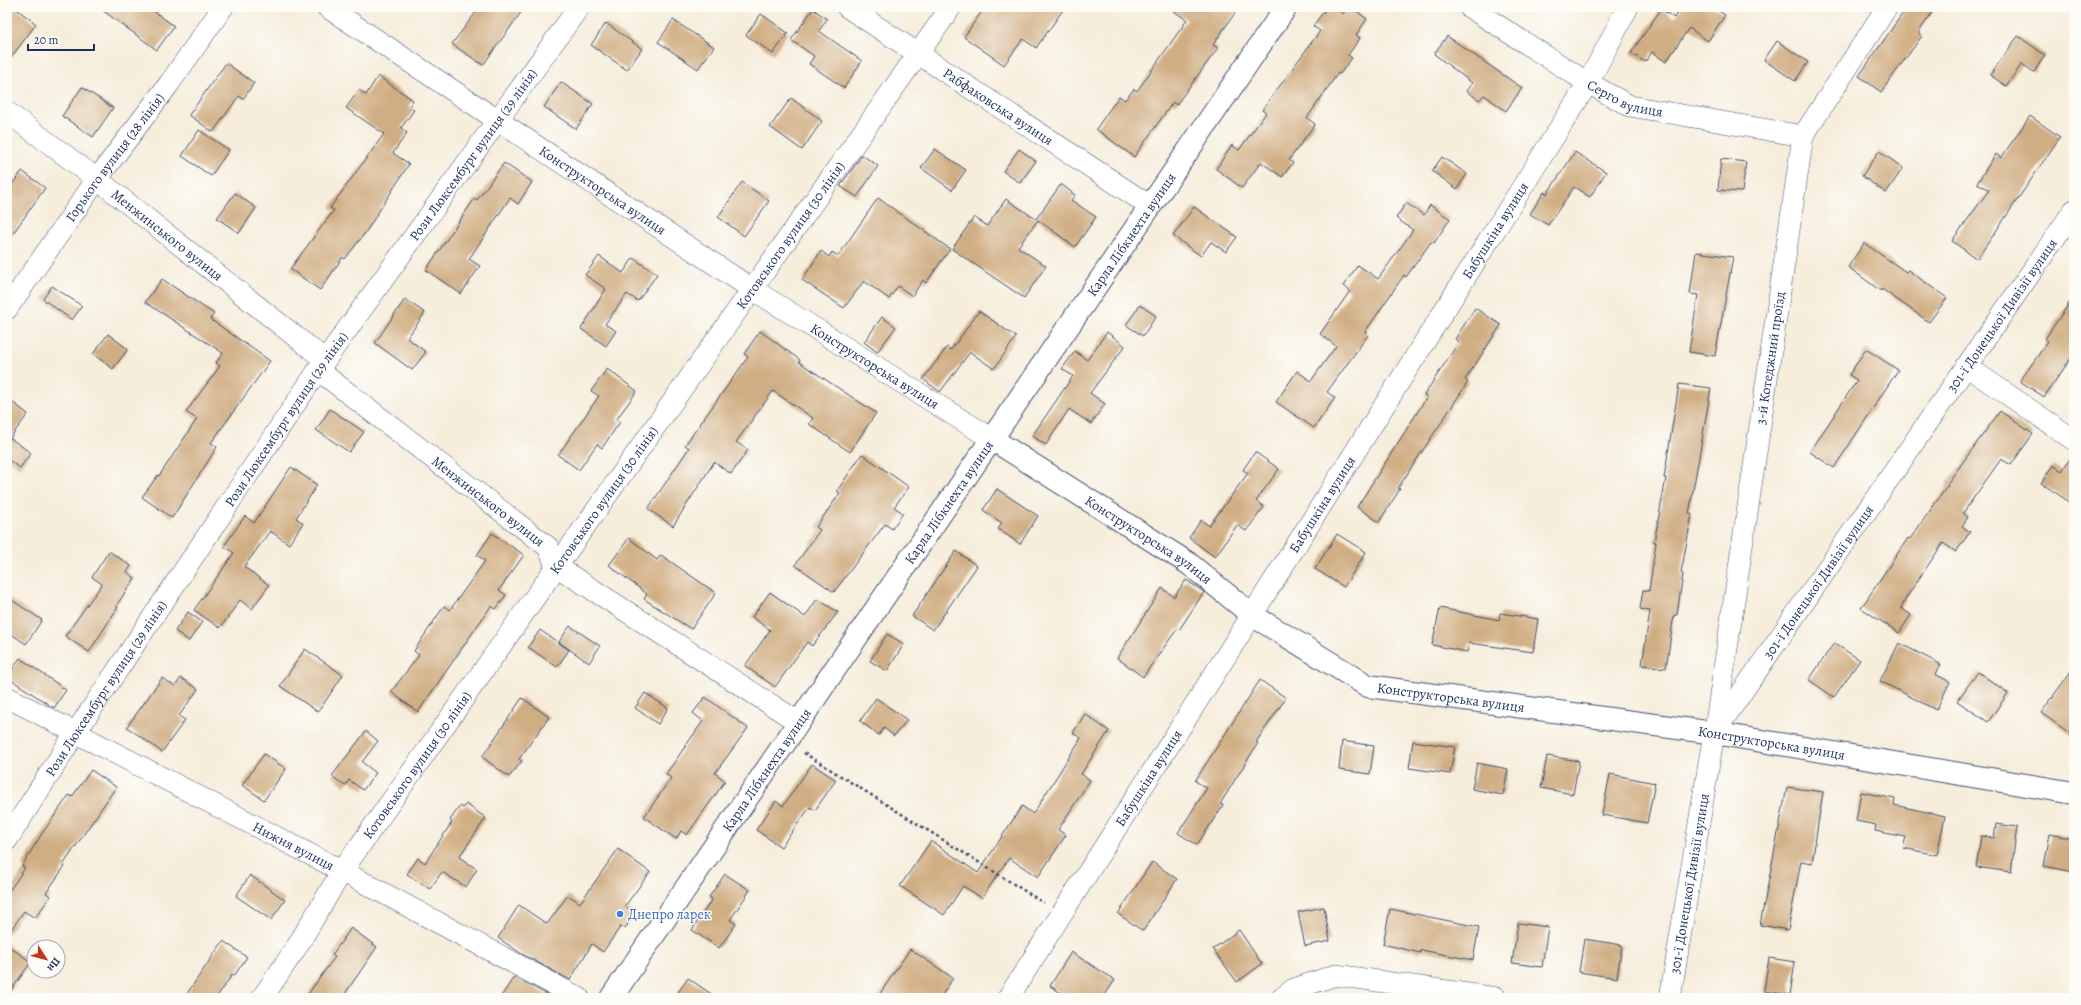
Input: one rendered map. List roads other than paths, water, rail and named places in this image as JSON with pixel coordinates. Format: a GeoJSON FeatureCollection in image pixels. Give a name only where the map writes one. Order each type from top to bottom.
{"type":"FeatureCollection","features":[{"type":"Feature","properties":{"kind":"street","name":"Горького вулиця (28 лiнiя)"},"geometry":{"type":"LineString","coordinates":[[7,309],[97,179],[169,84],[223,7]]}},
{"type":"Feature","properties":{"kind":"street","name":"Конструкторська вулиця"},"geometry":{"type":"LineString","coordinates":[[327,7],[752,289],[1188,563],[1252,615],[1368,686],[1714,733],[2074,793]]}},
{"type":"Feature","properties":{"kind":"street","name":"Рози Люксембург вулиця (29 лiнiя)"},"geometry":{"type":"LineString","coordinates":[[7,840],[76,732],[321,365],[579,7]]}},
{"type":"Feature","properties":{"kind":"street","name":"Рабфаковська вулиця"},"geometry":{"type":"LineString","coordinates":[[847,7],[1150,206]]}},
{"type":"Feature","properties":{"kind":"street","name":"Котовського вулиця (30 лiнiя)"},"geometry":{"type":"LineString","coordinates":[[262,998],[296,948],[342,871],[951,7]]}},
{"type":"Feature","properties":{"kind":"street","name":"Карла Лібкнехта вулиця"},"geometry":{"type":"LineString","coordinates":[[611,998],[1286,7]]}},
{"type":"Feature","properties":{"kind":"street","name":"Серго вулиця"},"geometry":{"type":"LineString","coordinates":[[1469,7],[1588,83],[1630,106],[1803,136]]}},
{"type":"Feature","properties":{"kind":"street","name":"Бабушкіна вулиця"},"geometry":{"type":"LineString","coordinates":[[1008,998],[1588,83],[1628,7]]}},
{"type":"Feature","properties":{"kind":"street","name":"3-й Котеджний проїзд"},"geometry":{"type":"LineString","coordinates":[[1714,733],[1803,136],[1887,7]]}},
{"type":"Feature","properties":{"kind":"street","name":"Менжинського вулиця"},"geometry":{"type":"LineString","coordinates":[[7,112],[97,179],[321,365],[548,547],[556,566]]}},
{"type":"Feature","properties":{"kind":"street","name":"301-ї Донецької Дивізії вулиця"},"geometry":{"type":"LineString","coordinates":[[1670,998],[1714,733],[2074,210]]}},
{"type":"Feature","properties":{"kind":"street"},"geometry":{"type":"LineString","coordinates":[[1966,366],[2074,440]]}},
{"type":"Feature","properties":{"kind":"street"},"geometry":{"type":"LineString","coordinates":[[556,566],[798,722]]}},
{"type":"Feature","properties":{"kind":"street","name":"Нижня вулиця"},"geometry":{"type":"LineString","coordinates":[[7,697],[342,871],[578,998]]}},
{"type":"Feature","properties":{"kind":"street"},"geometry":{"type":"LineString","coordinates":[[1282,998],[1294,989],[1336,975],[1496,998]]}},
{"type":"Feature","properties":{"kind":"place","name":"Днепро ларек"},"geometry":{"type":"Point","coordinates":[620,914]}}]}
